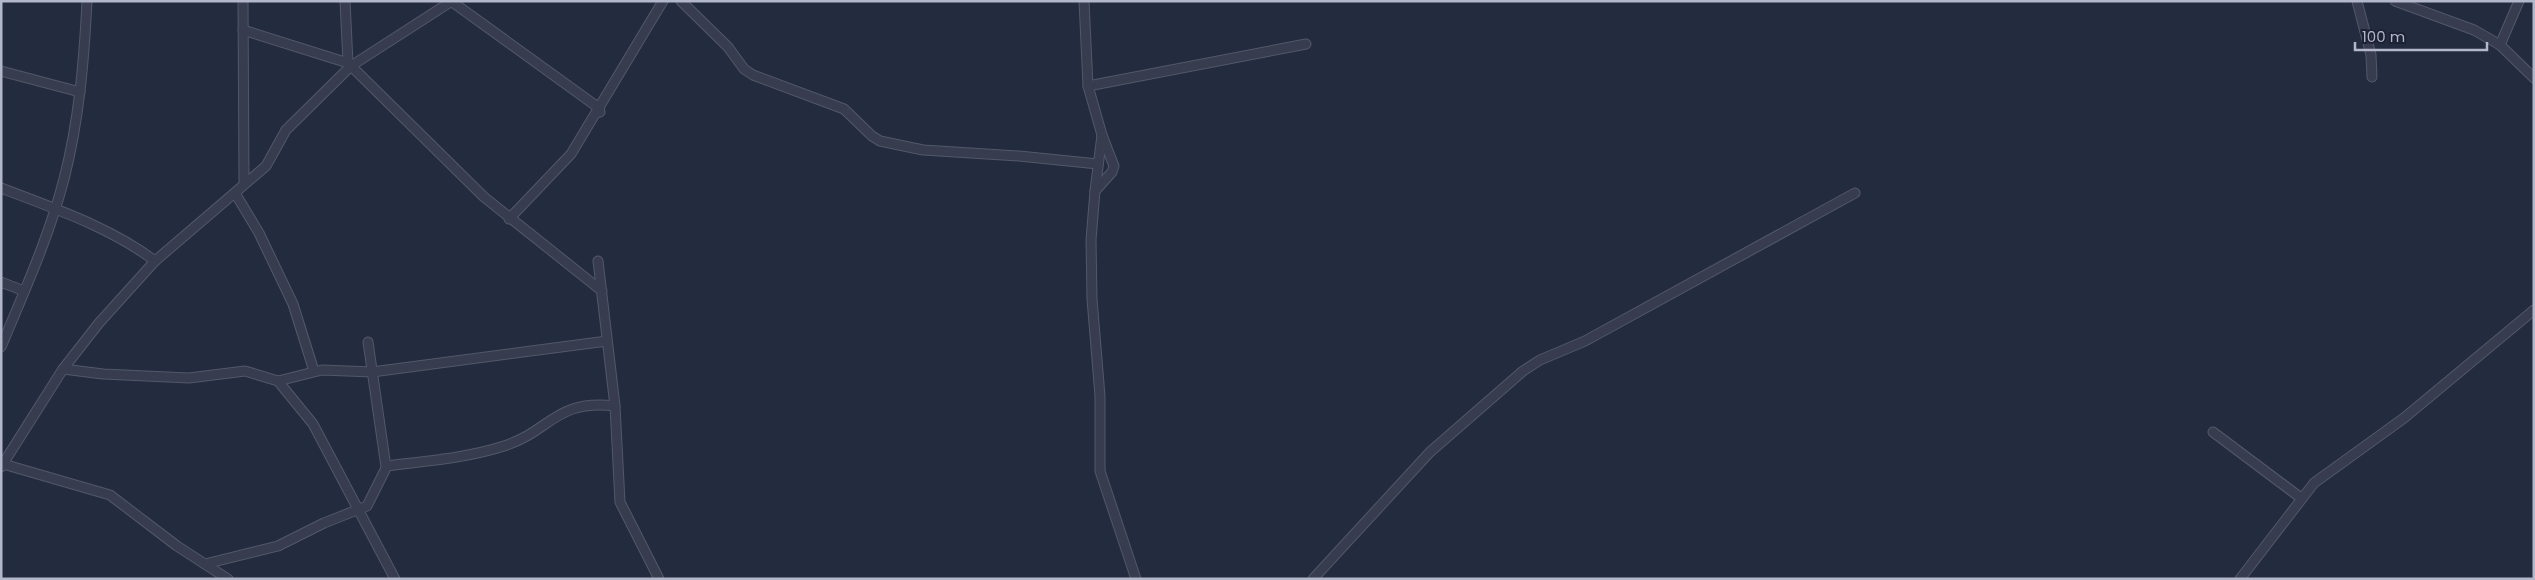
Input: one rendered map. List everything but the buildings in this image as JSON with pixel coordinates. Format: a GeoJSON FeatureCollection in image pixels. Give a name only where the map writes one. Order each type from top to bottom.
{"type":"FeatureCollection","features":[{"type":"Feature","properties":{"kind":"street"},"geometry":{"type":"LineString","coordinates":[[1,347],[55,209],[74,135],[80,92],[87,1]]}},
{"type":"Feature","properties":{"kind":"street"},"geometry":{"type":"LineString","coordinates":[[243,1],[244,183]]}},
{"type":"Feature","properties":{"kind":"street"},"geometry":{"type":"LineString","coordinates":[[345,1],[350,64]]}},
{"type":"Feature","properties":{"kind":"street"},"geometry":{"type":"LineString","coordinates":[[228,579],[177,546],[107,494],[2,466],[63,369],[99,323],[155,261],[266,166],[286,130],[350,64],[452,1],[600,111]]}},
{"type":"Feature","properties":{"kind":"street"},"geometry":{"type":"LineString","coordinates":[[509,219],[571,154],[600,111],[662,1]]}},
{"type":"Feature","properties":{"kind":"street"},"geometry":{"type":"LineString","coordinates":[[682,1],[728,48],[744,69],[753,75],[814,100],[844,108],[872,136],[880,141],[923,150],[1019,156],[1098,164]]}},
{"type":"Feature","properties":{"kind":"street"},"geometry":{"type":"LineString","coordinates":[[1084,1],[1088,86],[1102,135],[1114,166],[1112,172],[1095,191]]}},
{"type":"Feature","properties":{"kind":"street"},"geometry":{"type":"LineString","coordinates":[[2358,1],[2371,55],[2372,77]]}},
{"type":"Feature","properties":{"kind":"street"},"geometry":{"type":"LineString","coordinates":[[2396,1],[2474,30],[2500,45],[2534,78]]}},
{"type":"Feature","properties":{"kind":"street"},"geometry":{"type":"LineString","coordinates":[[2500,45],[2519,1]]}},
{"type":"Feature","properties":{"kind":"street"},"geometry":{"type":"LineString","coordinates":[[243,30],[334,57],[350,64],[509,219],[602,291]]}},
{"type":"Feature","properties":{"kind":"street"},"geometry":{"type":"LineString","coordinates":[[1088,86],[1306,44]]}},
{"type":"Feature","properties":{"kind":"street"},"geometry":{"type":"LineString","coordinates":[[1,71],[80,92]]}},
{"type":"Feature","properties":{"kind":"street"},"geometry":{"type":"LineString","coordinates":[[1102,135],[1091,240],[1092,299],[1100,396],[1100,471],[1136,579]]}},
{"type":"Feature","properties":{"kind":"street"},"geometry":{"type":"LineString","coordinates":[[1,188],[55,209],[141,250],[155,261]]}},
{"type":"Feature","properties":{"kind":"street"},"geometry":{"type":"LineString","coordinates":[[235,193],[259,233],[293,304],[314,372]]}},
{"type":"Feature","properties":{"kind":"street"},"geometry":{"type":"LineString","coordinates":[[1313,579],[1430,452],[1523,371],[1540,360],[1585,341],[1855,193]]}},
{"type":"Feature","properties":{"kind":"street"},"geometry":{"type":"LineString","coordinates":[[598,261],[615,406],[621,506],[659,579]]}},
{"type":"Feature","properties":{"kind":"street"},"geometry":{"type":"LineString","coordinates":[[1,282],[24,291]]}},
{"type":"Feature","properties":{"kind":"street"},"geometry":{"type":"LineString","coordinates":[[2240,579],[2314,483],[2404,418],[2534,310]]}},
{"type":"Feature","properties":{"kind":"street"},"geometry":{"type":"LineString","coordinates":[[278,382],[314,372],[372,372],[607,341]]}},
{"type":"Feature","properties":{"kind":"street"},"geometry":{"type":"LineString","coordinates":[[205,564],[278,546],[371,502],[386,467],[368,342]]}},
{"type":"Feature","properties":{"kind":"street"},"geometry":{"type":"LineString","coordinates":[[63,369],[103,374],[195,378],[245,371],[278,382],[312,424],[395,579]]}},
{"type":"Feature","properties":{"kind":"street"},"geometry":{"type":"LineString","coordinates":[[386,467],[453,457],[501,447],[573,408],[594,404],[615,406]]}},
{"type":"Feature","properties":{"kind":"street"},"geometry":{"type":"LineString","coordinates":[[2214,432],[2301,498]]}}]}
